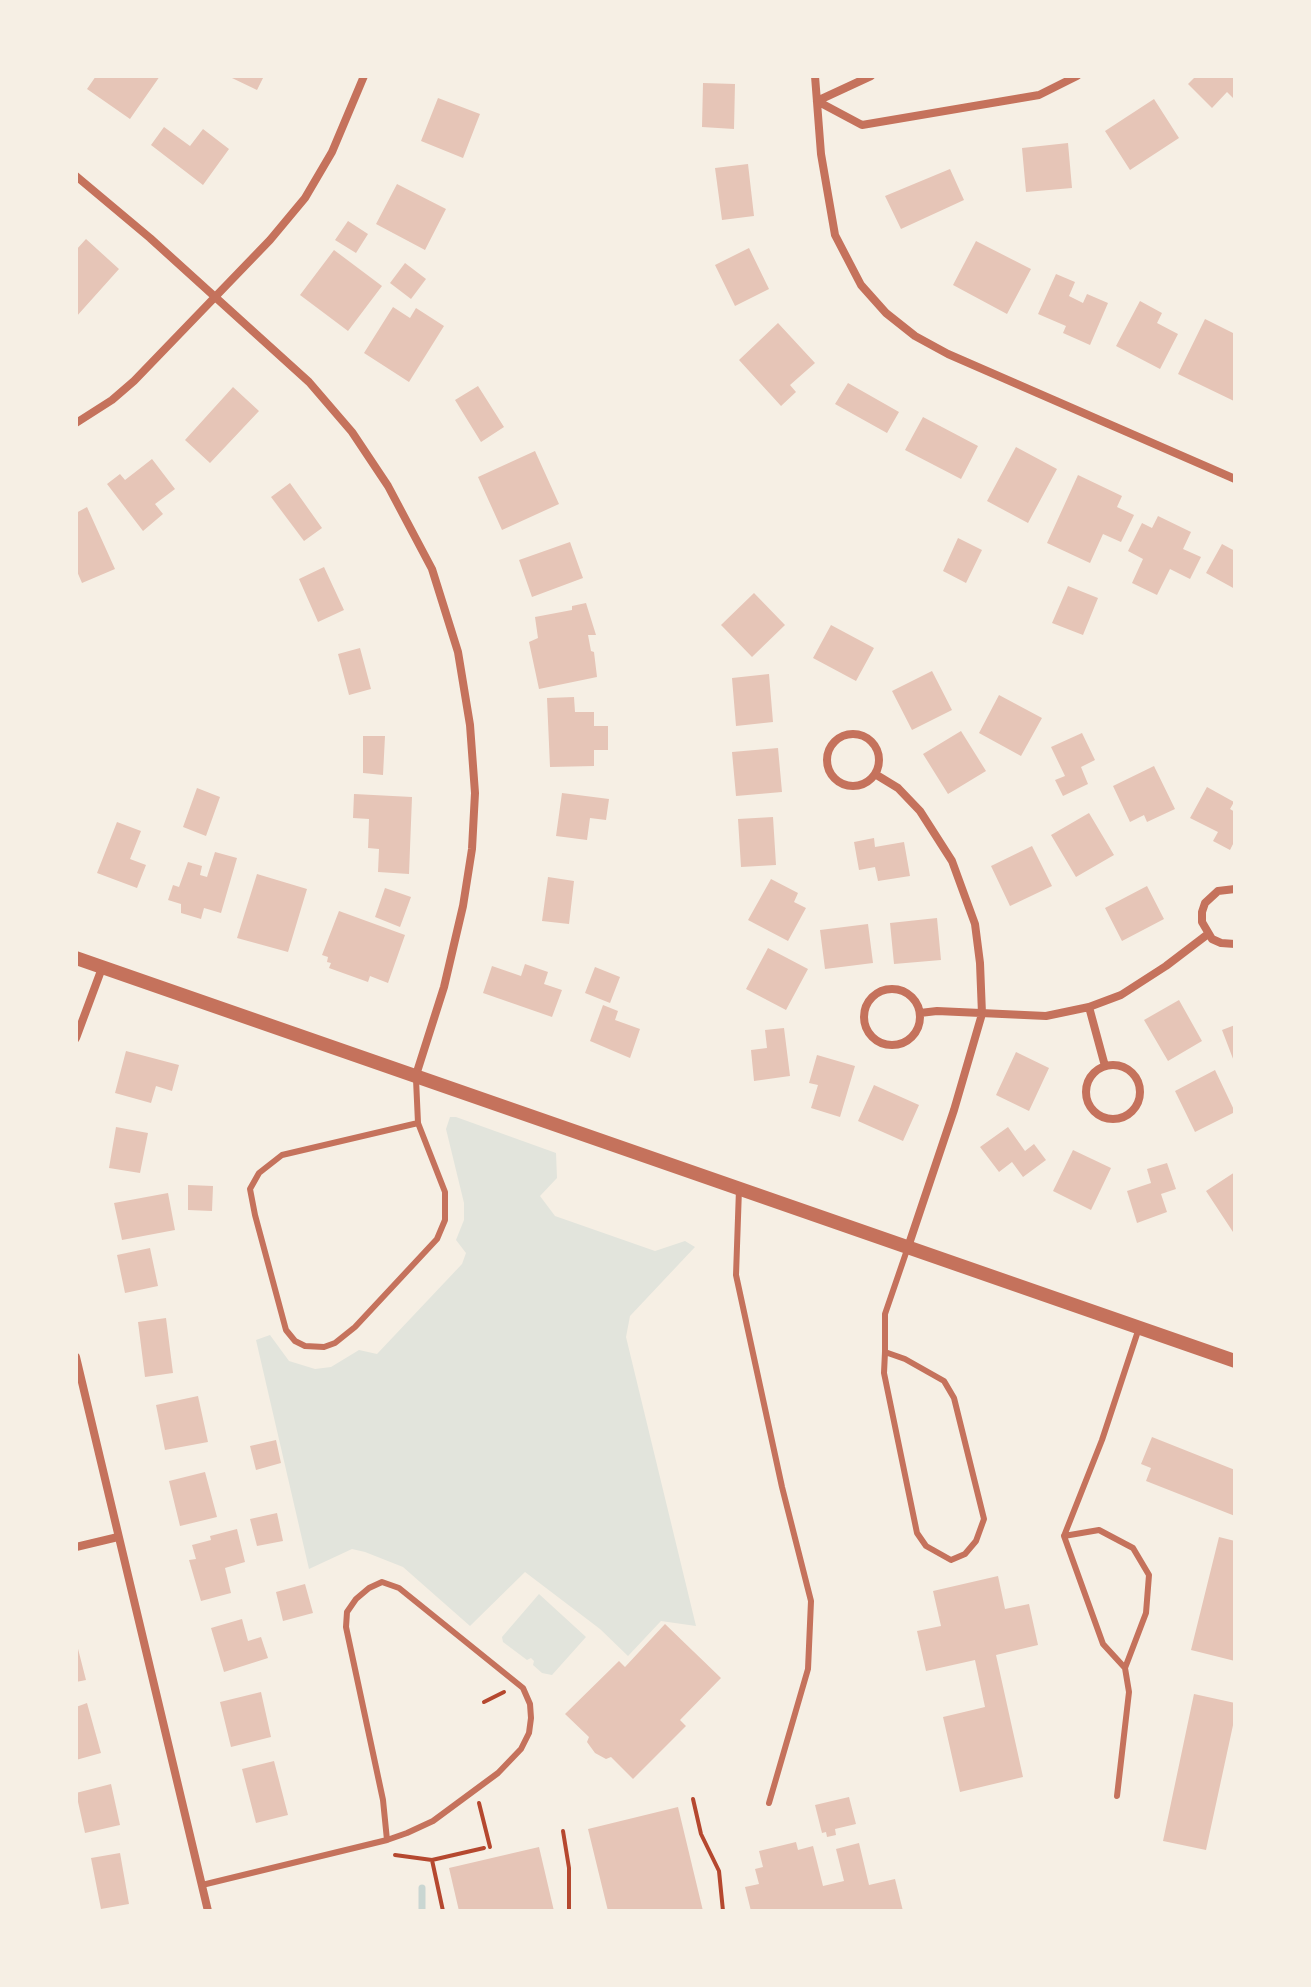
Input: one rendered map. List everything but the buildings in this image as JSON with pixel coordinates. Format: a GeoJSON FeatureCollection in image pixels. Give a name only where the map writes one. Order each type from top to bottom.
{"type":"FeatureCollection","features":[{"type":"Feature","properties":{"kind":"street"},"geometry":{"type":"LineString","coordinates":[[76,423],[112,400],[134,381],[270,240],[305,198],[332,152],[364,76]]}},
{"type":"Feature","properties":{"kind":"street"},"geometry":{"type":"LineString","coordinates":[[815,76],[821,154],[835,235],[861,285],[886,313],[915,336],[948,354],[1235,479]]}},
{"type":"Feature","properties":{"kind":"street"},"geometry":{"type":"LineString","coordinates":[[817,101],[871,76]]}},
{"type":"Feature","properties":{"kind":"street"},"geometry":{"type":"LineString","coordinates":[[817,101],[862,125],[1039,95],[1077,76]]}},
{"type":"Feature","properties":{"kind":"street"},"geometry":{"type":"LineString","coordinates":[[76,176],[309,382],[352,432],[374,464],[405,514],[432,569],[458,652],[474,763],[472,849],[463,906],[444,987],[416,1075]]}},
{"type":"Feature","properties":{"kind":"street"},"geometry":{"type":"LineString","coordinates":[[850,734],[867,738],[878,752],[880,761],[875,774],[858,786],[842,784],[830,773],[827,765],[829,749],[841,736],[850,734]]}},
{"type":"Feature","properties":{"kind":"street"},"geometry":{"type":"LineString","coordinates":[[875,774],[898,788],[926,818],[962,883],[975,924],[982,1014],[908,1247]]}},
{"type":"Feature","properties":{"kind":"street"},"geometry":{"type":"LineString","coordinates":[[1235,889],[1218,891],[1205,903],[1202,922],[1208,934],[1221,943],[1235,944]]}},
{"type":"Feature","properties":{"kind":"street"},"geometry":{"type":"LineString","coordinates":[[920,1013],[937,1011],[1046,1016],[1089,1007],[1121,995],[1208,934]]}},
{"type":"Feature","properties":{"kind":"street"},"geometry":{"type":"LineString","coordinates":[[76,958],[1235,1361]]}},
{"type":"Feature","properties":{"kind":"street"},"geometry":{"type":"LineString","coordinates":[[76,1038],[102,968]]}},
{"type":"Feature","properties":{"kind":"street"},"geometry":{"type":"LineString","coordinates":[[891,988],[909,994],[920,1013],[918,1028],[913,1035],[897,1044],[880,1042],[872,1037],[864,1012],[873,996],[891,988]]}},
{"type":"Feature","properties":{"kind":"street"},"geometry":{"type":"LineString","coordinates":[[1089,1007],[1105,1066]]}},
{"type":"Feature","properties":{"kind":"street"},"geometry":{"type":"LineString","coordinates":[[1105,1066],[1120,1066],[1129,1070],[1139,1085],[1138,1103],[1126,1116],[1101,1117],[1089,1105],[1086,1088],[1089,1080],[1105,1066]]}},
{"type":"Feature","properties":{"kind":"street"},"geometry":{"type":"LineString","coordinates":[[76,1357],[208,1911]]}},
{"type":"Feature","properties":{"kind":"street"},"geometry":{"type":"LineString","coordinates":[[76,1547],[118,1537]]}},
{"type":"Feature","properties":{"kind":"lane"},"geometry":{"type":"LineString","coordinates":[[416,1075],[418,1123],[445,1192],[445,1220],[437,1239],[355,1327],[335,1343],[324,1347],[305,1346],[295,1341],[286,1330],[255,1215],[250,1189],[259,1173],[282,1155],[418,1123]]}},
{"type":"Feature","properties":{"kind":"lane"},"geometry":{"type":"LineString","coordinates":[[739,1189],[736,1275],[782,1487],[811,1601],[808,1669],[769,1803]]}},
{"type":"Feature","properties":{"kind":"lane"},"geometry":{"type":"LineString","coordinates":[[885,1352],[905,1359],[944,1381],[954,1398],[984,1519],[976,1541],[965,1554],[951,1560],[926,1546],[917,1533],[884,1373],[885,1314],[908,1247]]}},
{"type":"Feature","properties":{"kind":"lane"},"geometry":{"type":"LineString","coordinates":[[1125,1668],[1103,1644],[1064,1536],[1102,1440],[1139,1328]]}},
{"type":"Feature","properties":{"kind":"lane"},"geometry":{"type":"LineString","coordinates":[[1064,1536],[1099,1530],[1133,1548],[1149,1575],[1146,1613],[1125,1668],[1129,1692],[1117,1796]]}},
{"type":"Feature","properties":{"kind":"lane"},"geometry":{"type":"LineString","coordinates":[[202,1885],[387,1840],[433,1821],[498,1773],[521,1749],[529,1733],[531,1718],[530,1704],[523,1688],[399,1588],[382,1582],[356,1599],[347,1612],[346,1627],[383,1800],[387,1840]]}},
{"type":"Feature","properties":{"kind":"path"},"geometry":{"type":"LineString","coordinates":[[693,1799],[701,1834],[719,1871],[723,1911]]}},
{"type":"Feature","properties":{"kind":"path"},"geometry":{"type":"LineString","coordinates":[[479,1800],[490,1847]]}},
{"type":"Feature","properties":{"kind":"path"},"geometry":{"type":"LineString","coordinates":[[563,1831],[568,1854],[569,1911]]}},
{"type":"Feature","properties":{"kind":"path"},"geometry":{"type":"LineString","coordinates":[[394,1854],[432,1860],[484,1848]]}},
{"type":"Feature","properties":{"kind":"path"},"geometry":{"type":"LineString","coordinates":[[432,1860],[443,1911]]}},
{"type":"Feature","properties":{"kind":"shaded area"},"geometry":{"type":"Polygon","coordinates":[[[450,1117],[556,1153],[557,1178],[540,1196],[555,1216],[655,1251],[685,1241],[695,1247],[630,1316],[626,1337],[696,1626],[661,1621],[628,1656],[600,1629],[525,1572],[470,1626],[403,1567],[365,1552],[352,1549],[309,1569],[256,1340],[270,1335],[289,1361],[315,1369],[331,1367],[359,1350],[377,1354],[462,1264],[466,1253],[456,1240],[464,1220],[464,1203],[446,1129],[450,1117]]]}},
{"type":"Feature","properties":{"kind":"shaded area"},"geometry":{"type":"Polygon","coordinates":[[[539,1594],[586,1637],[552,1675],[542,1673],[533,1665],[531,1658],[527,1660],[503,1642],[502,1637],[539,1594]]]}},
{"type":"Feature","properties":{"kind":"waterway"},"geometry":{"type":"LineString","coordinates":[[422,1888],[422,1911]]}}]}
